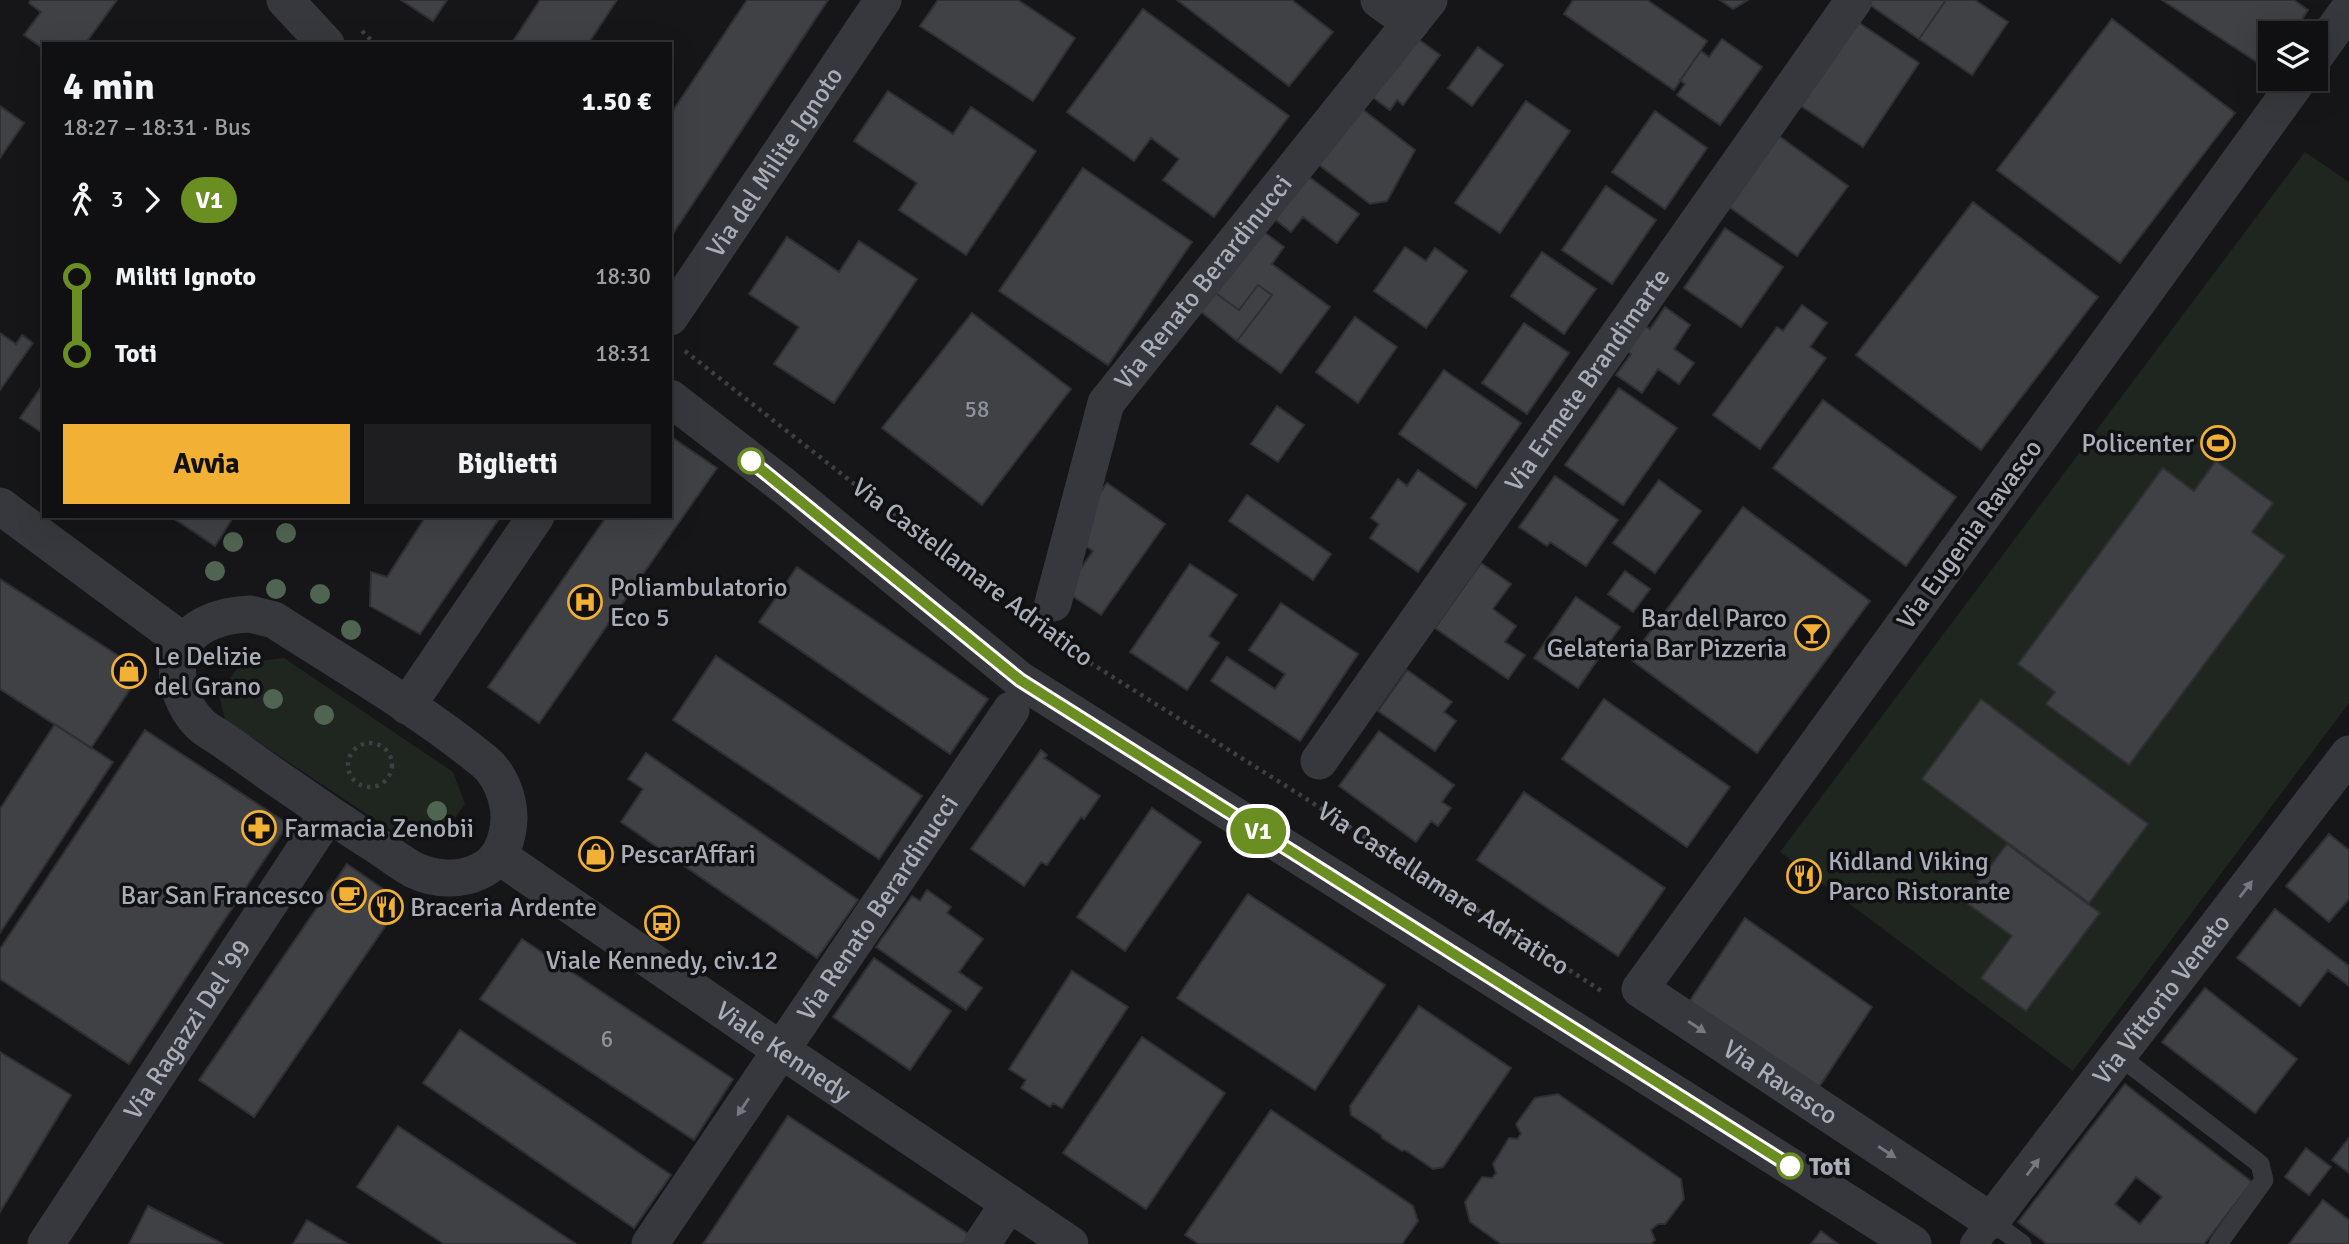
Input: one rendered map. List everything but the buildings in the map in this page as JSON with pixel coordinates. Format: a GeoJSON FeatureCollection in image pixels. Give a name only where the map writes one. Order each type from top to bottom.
{"type":"FeatureCollection","features":[{"type":"Feature","properties":{"kind":"street"},"geometry":{"type":"LineString","coordinates":[[285,0],[324,42]]}},
{"type":"Feature","properties":{"kind":"street"},"geometry":{"type":"LineString","coordinates":[[1380,0],[1420,11]]}},
{"type":"Feature","properties":{"kind":"street","name":"Via Ermete Brandimarte"},"geometry":{"type":"LineString","coordinates":[[1320,761],[1854,0]]}},
{"type":"Feature","properties":{"kind":"street","name":"Via del Milite Ignoto"},"geometry":{"type":"LineString","coordinates":[[676,333],[878,2]]}},
{"type":"Feature","properties":{"kind":"street"},"geometry":{"type":"LineString","coordinates":[[2328,38],[2349,9]]}},
{"type":"Feature","properties":{"kind":"street","name":"Via Renato Berardinucci"},"geometry":{"type":"LineString","coordinates":[[1040,617],[1106,403],[1420,11]]}},
{"type":"Feature","properties":{"kind":"street","name":"Via Eugenia Ravasco"},"geometry":{"type":"LineString","coordinates":[[1640,989],[2290,91]]}},
{"type":"Feature","properties":{"kind":"street","name":"Via Castellamare Adriatico"},"geometry":{"type":"LineString","coordinates":[[672,400],[784,486],[1020,680],[1913,1244]]}},
{"type":"Feature","properties":{"kind":"street"},"geometry":{"type":"LineString","coordinates":[[0,506],[184,642]]}},
{"type":"Feature","properties":{"kind":"street"},"geometry":{"type":"LineString","coordinates":[[407,706],[535,518]]}},
{"type":"Feature","properties":{"kind":"street"},"geometry":{"type":"LineString","coordinates":[[250,614],[274,620],[407,706],[487,764],[505,791],[509,806],[509,824],[499,856],[486,868],[468,877],[441,877],[414,870],[328,814],[200,724],[178,687],[178,659],[184,642],[212,620],[230,615],[250,614]]}},
{"type":"Feature","properties":{"kind":"street","name":"Via Renato Berardinucci"},"geometry":{"type":"LineString","coordinates":[[650,1244],[1011,710]]}},
{"type":"Feature","properties":{"kind":"street","name":"Via Vittorio Veneto"},"geometry":{"type":"LineString","coordinates":[[1983,1233],[2349,754]]}},
{"type":"Feature","properties":{"kind":"street","name":"Via Ragazzi Del '99"},"geometry":{"type":"LineString","coordinates":[[46,1244],[328,814]]}},
{"type":"Feature","properties":{"kind":"street","name":"Viale Kennedy"},"geometry":{"type":"LineString","coordinates":[[499,856],[1070,1244]]}},
{"type":"Feature","properties":{"kind":"street","name":"Via Ravasco"},"geometry":{"type":"LineString","coordinates":[[1640,989],[1983,1233]]}},
{"type":"Feature","properties":{"kind":"street"},"geometry":{"type":"LineString","coordinates":[[982,1244],[1009,1203]]}},
{"type":"Feature","properties":{"kind":"lane"},"geometry":{"type":"LineString","coordinates":[[2118,1055],[2260,1164],[2264,1180],[2218,1244]]}},
{"type":"Feature","properties":{"kind":"lane"},"geometry":{"type":"LineString","coordinates":[[1983,1233],[2022,1244]]}},
{"type":"Feature","properties":{"kind":"path","name":"Via Castellamare Adriatico"},"geometry":{"type":"LineString","coordinates":[[676,333],[1040,617],[1305,798],[1604,993]]}},
{"type":"Feature","properties":{"kind":"path"},"geometry":{"type":"LineString","coordinates":[[374,744],[381,746],[390,757],[389,776],[379,786],[358,785],[349,774],[348,761],[360,745],[374,744]]}},
{"type":"Feature","properties":{"kind":"shaded area","name":"Policenter"},"geometry":{"type":"Polygon","coordinates":[[[2305,152],[2349,182],[2349,703],[2073,1071],[1780,852],[2305,152]]]}},
{"type":"Feature","properties":{"kind":"shaded area"},"geometry":{"type":"Polygon","coordinates":[[[284,658],[453,772],[465,804],[443,834],[407,841],[225,720],[219,694],[241,663],[284,658]]]}},
{"type":"Feature","properties":{"kind":"bus line","name":"V1"},"geometry":{"type":"LineString","coordinates":[[751,461],[1020,680],[1790,1166]]}},
{"type":"Feature","properties":{"kind":"place","name":"Policenter"},"geometry":{"type":"Point","coordinates":[2218,443]}},
{"type":"Feature","properties":{"kind":"place","name":"Poliambulatorio Eco 5"},"geometry":{"type":"Point","coordinates":[585,602]}},
{"type":"Feature","properties":{"kind":"place","name":"Bar del Parco Gelateria Bar Pizzeria"},"geometry":{"type":"Point","coordinates":[1812,633]}},
{"type":"Feature","properties":{"kind":"place","name":"Le Delizie del Grano"},"geometry":{"type":"Point","coordinates":[129,671]}},
{"type":"Feature","properties":{"kind":"place","name":"Farmacia Zenobii"},"geometry":{"type":"Point","coordinates":[259,828]}},
{"type":"Feature","properties":{"kind":"place","name":"PescarAffari"},"geometry":{"type":"Point","coordinates":[596,854]}},
{"type":"Feature","properties":{"kind":"place","name":"Kidland Viking Parco Ristorante"},"geometry":{"type":"Point","coordinates":[1804,876]}},
{"type":"Feature","properties":{"kind":"place","name":"Bar San Francesco"},"geometry":{"type":"Point","coordinates":[349,895]}},
{"type":"Feature","properties":{"kind":"place","name":"Braceria Ardente"},"geometry":{"type":"Point","coordinates":[386,907]}},
{"type":"Feature","properties":{"kind":"place","name":"Viale Kennedy, civ.12"},"geometry":{"type":"Point","coordinates":[662,923]}},
{"type":"Feature","properties":{"kind":"place","name":"Toti"},"geometry":{"type":"Point","coordinates":[1790,1166]}}]}
